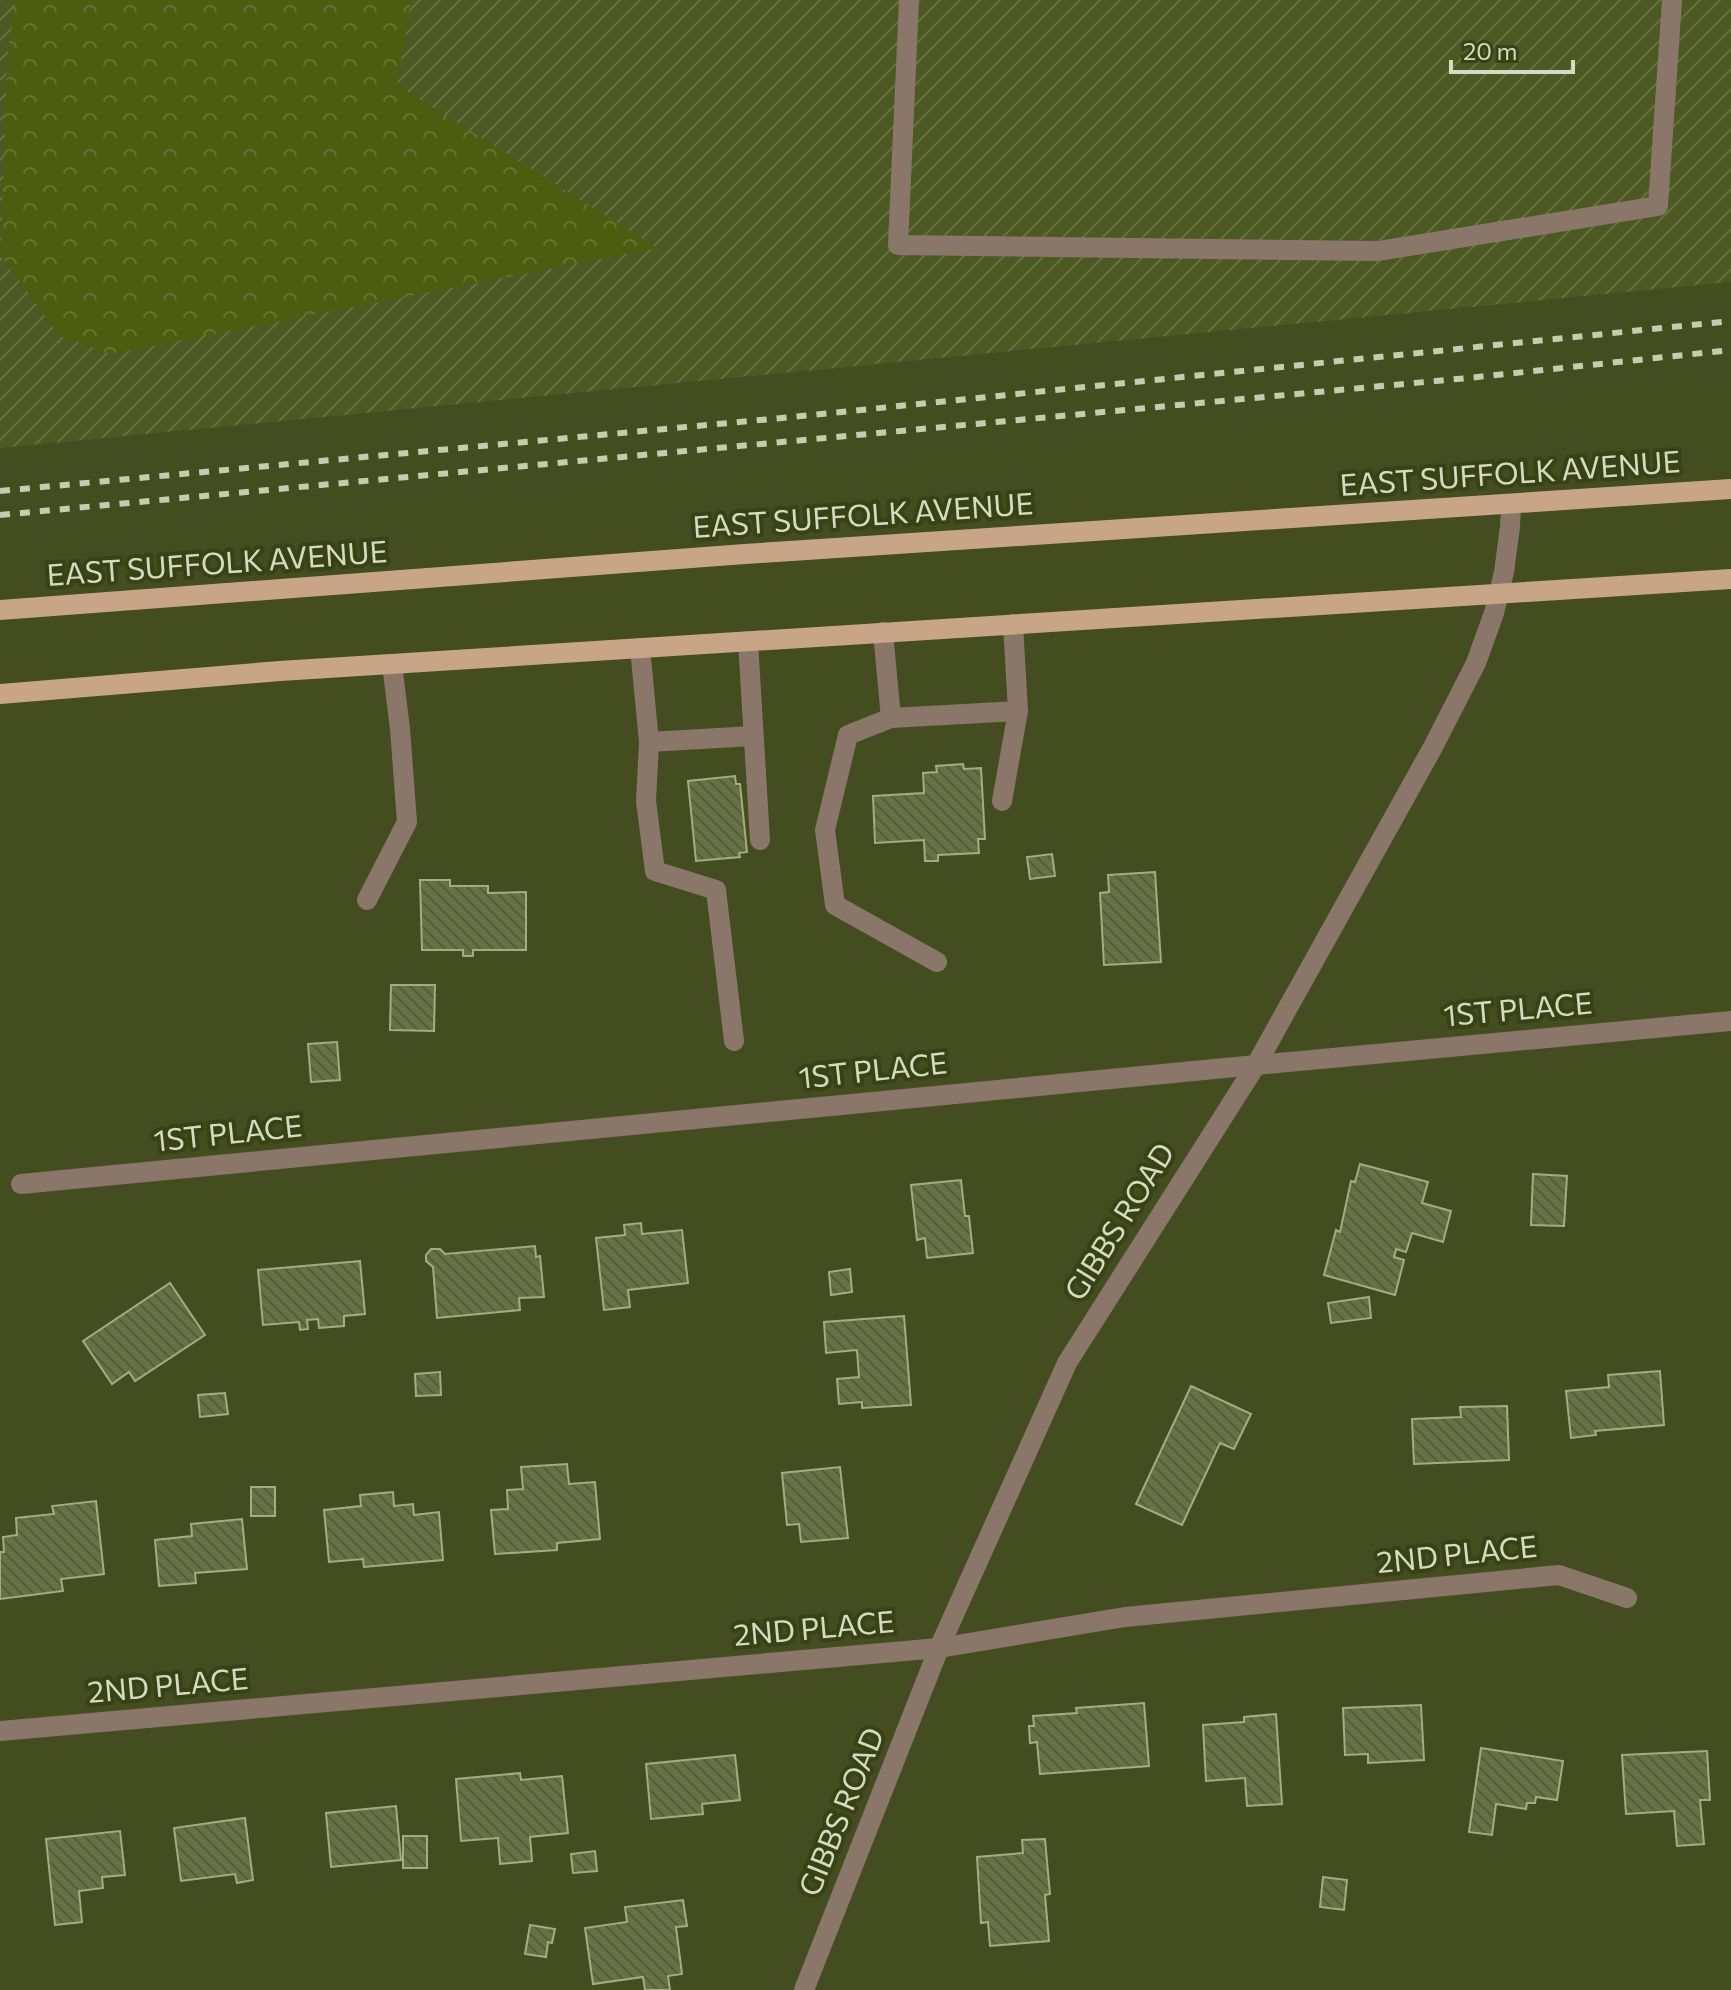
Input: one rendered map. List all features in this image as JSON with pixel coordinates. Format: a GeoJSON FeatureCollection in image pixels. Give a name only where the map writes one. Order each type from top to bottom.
{"type":"FeatureCollection","features":[{"type":"Feature","properties":{"kind":"main road","name":"EAST SUFFOLK AVENUE"},"geometry":{"type":"LineString","coordinates":[[0,610],[745,554],[1731,489]]}},
{"type":"Feature","properties":{"kind":"main road"},"geometry":{"type":"LineString","coordinates":[[0,694],[280,671],[1731,579]]}},
{"type":"Feature","properties":{"kind":"street"},"geometry":{"type":"LineString","coordinates":[[909,0],[898,245],[1378,251],[1658,206],[1672,0]]}},
{"type":"Feature","properties":{"kind":"street","name":"GIBBS ROAD"},"geometry":{"type":"LineString","coordinates":[[804,1990],[939,1648],[1067,1363],[1256,1065],[1476,663],[1499,594],[1511,504]]}},
{"type":"Feature","properties":{"kind":"street"},"geometry":{"type":"LineString","coordinates":[[1002,801],[1018,711],[1013,624]]}},
{"type":"Feature","properties":{"kind":"street"},"geometry":{"type":"LineString","coordinates":[[883,632],[891,718]]}},
{"type":"Feature","properties":{"kind":"street"},"geometry":{"type":"LineString","coordinates":[[748,641],[760,840]]}},
{"type":"Feature","properties":{"kind":"street"},"geometry":{"type":"LineString","coordinates":[[640,648],[649,742],[646,801],[655,871],[716,890],[734,1041]]}},
{"type":"Feature","properties":{"kind":"street"},"geometry":{"type":"LineString","coordinates":[[367,900],[407,822],[392,664]]}},
{"type":"Feature","properties":{"kind":"street"},"geometry":{"type":"LineString","coordinates":[[937,962],[835,905],[825,830],[848,735],[891,718],[1018,711]]}},
{"type":"Feature","properties":{"kind":"street"},"geometry":{"type":"LineString","coordinates":[[649,742],[753,736]]}},
{"type":"Feature","properties":{"kind":"street","name":"1ST PLACE"},"geometry":{"type":"LineString","coordinates":[[21,1184],[1731,1021]]}},
{"type":"Feature","properties":{"kind":"street","name":"2ND PLACE"},"geometry":{"type":"LineString","coordinates":[[0,1731],[939,1648],[1125,1617],[1559,1575],[1627,1598]]}},
{"type":"Feature","properties":{"kind":"shaded area"},"geometry":{"type":"Polygon","coordinates":[[[0,0],[1731,0],[1731,282],[0,448],[0,0]]]}},
{"type":"Feature","properties":{"kind":"green space"},"geometry":{"type":"Polygon","coordinates":[[[15,0],[411,0],[397,85],[657,248],[111,354],[60,336],[1,256],[7,61],[15,0]]]}},
{"type":"Feature","properties":{"kind":"building"},"geometry":{"type":"Polygon","coordinates":[[[963,764],[964,769],[981,768],[985,839],[978,839],[979,853],[938,855],[938,861],[925,861],[924,840],[875,843],[873,796],[924,793],[923,773],[937,772],[936,766],[963,764]]]}},
{"type":"Feature","properties":{"kind":"building"},"geometry":{"type":"Polygon","coordinates":[[[735,776],[736,784],[740,784],[747,852],[739,853],[740,857],[696,861],[688,781],[735,776]]]}},
{"type":"Feature","properties":{"kind":"building"},"geometry":{"type":"Polygon","coordinates":[[[1052,854],[1055,876],[1030,879],[1027,857],[1052,854]]]}},
{"type":"Feature","properties":{"kind":"building"},"geometry":{"type":"Polygon","coordinates":[[[1155,872],[1161,962],[1104,965],[1100,893],[1109,892],[1108,875],[1155,872]]]}},
{"type":"Feature","properties":{"kind":"building"},"geometry":{"type":"Polygon","coordinates":[[[420,880],[450,880],[450,886],[488,886],[488,893],[526,892],[526,950],[473,950],[473,956],[463,956],[463,950],[422,950],[420,880]]]}},
{"type":"Feature","properties":{"kind":"building"},"geometry":{"type":"Polygon","coordinates":[[[391,985],[435,985],[434,1031],[390,1030],[391,985]]]}},
{"type":"Feature","properties":{"kind":"building"},"geometry":{"type":"Polygon","coordinates":[[[337,1042],[340,1080],[311,1082],[308,1044],[337,1042]]]}},
{"type":"Feature","properties":{"kind":"building"},"geometry":{"type":"Polygon","coordinates":[[[1360,1164],[1428,1182],[1422,1203],[1451,1211],[1443,1242],[1412,1233],[1406,1252],[1396,1249],[1394,1257],[1404,1260],[1395,1295],[1324,1275],[1336,1230],[1340,1232],[1351,1181],[1355,1182],[1360,1164]]]}},
{"type":"Feature","properties":{"kind":"building"},"geometry":{"type":"Polygon","coordinates":[[[1533,1174],[1567,1176],[1564,1226],[1531,1225],[1533,1174]]]}},
{"type":"Feature","properties":{"kind":"building"},"geometry":{"type":"Polygon","coordinates":[[[961,1180],[973,1253],[927,1258],[925,1238],[917,1240],[911,1185],[961,1180]]]}},
{"type":"Feature","properties":{"kind":"building"},"geometry":{"type":"Polygon","coordinates":[[[641,1223],[642,1234],[682,1230],[688,1283],[628,1290],[630,1307],[604,1310],[596,1238],[625,1235],[624,1225],[641,1223]]]}},
{"type":"Feature","properties":{"kind":"building"},"geometry":{"type":"Polygon","coordinates":[[[535,1246],[536,1257],[540,1256],[544,1297],[519,1298],[520,1310],[437,1318],[433,1267],[426,1261],[431,1249],[440,1249],[445,1254],[535,1246]]]}},
{"type":"Feature","properties":{"kind":"building"},"geometry":{"type":"Polygon","coordinates":[[[360,1261],[365,1314],[344,1316],[344,1326],[319,1328],[318,1319],[307,1320],[308,1329],[300,1330],[299,1322],[263,1325],[258,1270],[360,1261]]]}},
{"type":"Feature","properties":{"kind":"building"},"geometry":{"type":"Polygon","coordinates":[[[850,1269],[852,1292],[831,1295],[829,1272],[850,1269]]]}},
{"type":"Feature","properties":{"kind":"building"},"geometry":{"type":"Polygon","coordinates":[[[170,1283],[205,1335],[135,1381],[129,1372],[112,1384],[83,1341],[170,1283]]]}},
{"type":"Feature","properties":{"kind":"building"},"geometry":{"type":"Polygon","coordinates":[[[1369,1297],[1371,1318],[1331,1323],[1328,1303],[1369,1297]]]}},
{"type":"Feature","properties":{"kind":"building"},"geometry":{"type":"Polygon","coordinates":[[[904,1316],[911,1405],[862,1408],[862,1402],[839,1404],[837,1379],[859,1377],[857,1350],[826,1353],[824,1322],[904,1316]]]}},
{"type":"Feature","properties":{"kind":"building"},"geometry":{"type":"Polygon","coordinates":[[[1660,1371],[1664,1425],[1595,1431],[1596,1435],[1571,1438],[1566,1391],[1609,1387],[1608,1375],[1660,1371]]]}},
{"type":"Feature","properties":{"kind":"building"},"geometry":{"type":"Polygon","coordinates":[[[440,1372],[441,1395],[416,1396],[415,1374],[440,1372]]]}},
{"type":"Feature","properties":{"kind":"building"},"geometry":{"type":"Polygon","coordinates":[[[1191,1386],[1251,1414],[1234,1449],[1220,1443],[1182,1525],[1136,1504],[1191,1386]]]}},
{"type":"Feature","properties":{"kind":"building"},"geometry":{"type":"Polygon","coordinates":[[[225,1393],[228,1414],[200,1417],[198,1395],[225,1393]]]}},
{"type":"Feature","properties":{"kind":"building"},"geometry":{"type":"Polygon","coordinates":[[[1507,1406],[1509,1460],[1414,1464],[1412,1419],[1461,1417],[1460,1407],[1507,1406]]]}},
{"type":"Feature","properties":{"kind":"building"},"geometry":{"type":"Polygon","coordinates":[[[567,1464],[569,1484],[595,1482],[600,1539],[557,1543],[557,1550],[495,1554],[491,1510],[508,1509],[507,1490],[523,1489],[521,1467],[567,1464]]]}},
{"type":"Feature","properties":{"kind":"building"},"geometry":{"type":"Polygon","coordinates":[[[840,1467],[848,1538],[801,1542],[799,1524],[787,1525],[782,1473],[840,1467]]]}},
{"type":"Feature","properties":{"kind":"building"},"geometry":{"type":"Polygon","coordinates":[[[251,1487],[275,1487],[275,1516],[251,1516],[251,1487]]]}},
{"type":"Feature","properties":{"kind":"building"},"geometry":{"type":"Polygon","coordinates":[[[393,1492],[394,1506],[413,1504],[414,1515],[439,1512],[443,1560],[364,1567],[363,1559],[329,1562],[324,1510],[361,1506],[360,1495],[393,1492]]]}},
{"type":"Feature","properties":{"kind":"building"},"geometry":{"type":"Polygon","coordinates":[[[96,1501],[104,1574],[61,1579],[63,1591],[0,1599],[0,1552],[4,1552],[3,1537],[17,1535],[16,1518],[54,1514],[52,1506],[96,1501]]]}},
{"type":"Feature","properties":{"kind":"building"},"geometry":{"type":"Polygon","coordinates":[[[242,1519],[247,1569],[195,1573],[196,1583],[159,1586],[155,1540],[192,1536],[191,1524],[242,1519]]]}},
{"type":"Feature","properties":{"kind":"building"},"geometry":{"type":"Polygon","coordinates":[[[1144,1703],[1149,1766],[1040,1774],[1037,1742],[1030,1743],[1029,1726],[1034,1726],[1033,1716],[1077,1713],[1076,1708],[1144,1703]]]}},
{"type":"Feature","properties":{"kind":"building"},"geometry":{"type":"Polygon","coordinates":[[[1421,1705],[1424,1760],[1368,1763],[1368,1754],[1345,1755],[1343,1708],[1421,1705]]]}},
{"type":"Feature","properties":{"kind":"building"},"geometry":{"type":"Polygon","coordinates":[[[1276,1714],[1282,1804],[1247,1806],[1245,1778],[1206,1781],[1203,1725],[1244,1722],[1244,1717],[1276,1714]]]}},
{"type":"Feature","properties":{"kind":"building"},"geometry":{"type":"Polygon","coordinates":[[[1481,1748],[1563,1761],[1557,1800],[1536,1797],[1535,1803],[1527,1803],[1526,1809],[1496,1804],[1492,1835],[1469,1832],[1481,1748]]]}},
{"type":"Feature","properties":{"kind":"building"},"geometry":{"type":"Polygon","coordinates":[[[1707,1751],[1710,1800],[1700,1800],[1704,1844],[1677,1846],[1674,1811],[1626,1814],[1622,1755],[1707,1751]]]}},
{"type":"Feature","properties":{"kind":"building"},"geometry":{"type":"Polygon","coordinates":[[[735,1755],[740,1800],[702,1804],[703,1814],[651,1819],[646,1764],[735,1755]]]}},
{"type":"Feature","properties":{"kind":"building"},"geometry":{"type":"Polygon","coordinates":[[[520,1773],[521,1780],[562,1776],[568,1833],[530,1837],[532,1861],[500,1864],[498,1838],[461,1841],[456,1779],[520,1773]]]}},
{"type":"Feature","properties":{"kind":"building"},"geometry":{"type":"Polygon","coordinates":[[[396,1806],[401,1860],[331,1867],[326,1813],[396,1806]]]}},
{"type":"Feature","properties":{"kind":"building"},"geometry":{"type":"Polygon","coordinates":[[[245,1818],[253,1880],[237,1883],[235,1874],[181,1881],[174,1828],[245,1818]]]}},
{"type":"Feature","properties":{"kind":"building"},"geometry":{"type":"Polygon","coordinates":[[[120,1831],[125,1875],[102,1877],[103,1888],[79,1891],[82,1922],[55,1925],[46,1839],[120,1831]]]}},
{"type":"Feature","properties":{"kind":"building"},"geometry":{"type":"Polygon","coordinates":[[[403,1836],[427,1836],[427,1868],[403,1868],[403,1836]]]}},
{"type":"Feature","properties":{"kind":"building"},"geometry":{"type":"Polygon","coordinates":[[[1045,1839],[1050,1894],[1045,1895],[1049,1941],[990,1946],[988,1922],[981,1923],[977,1857],[1023,1853],[1022,1840],[1045,1839]]]}},
{"type":"Feature","properties":{"kind":"building"},"geometry":{"type":"Polygon","coordinates":[[[595,1851],[597,1871],[573,1873],[571,1854],[595,1851]]]}},
{"type":"Feature","properties":{"kind":"building"},"geometry":{"type":"Polygon","coordinates":[[[1323,1877],[1347,1880],[1344,1910],[1320,1907],[1323,1877]]]}},
{"type":"Feature","properties":{"kind":"building"},"geometry":{"type":"Polygon","coordinates":[[[683,1900],[687,1926],[676,1927],[682,1974],[668,1976],[670,1990],[645,1990],[643,1977],[593,1984],[585,1928],[627,1922],[625,1907],[683,1900]]]}},
{"type":"Feature","properties":{"kind":"building"},"geometry":{"type":"Polygon","coordinates":[[[530,1925],[555,1929],[552,1943],[548,1942],[546,1957],[525,1954],[530,1925]]]}},
{"type":"Feature","properties":{"kind":"railway"},"geometry":{"type":"LineString","coordinates":[[0,491],[782,418],[1731,321]]}},
{"type":"Feature","properties":{"kind":"railway"},"geometry":{"type":"LineString","coordinates":[[0,515],[1468,378],[1731,350]]}}]}
